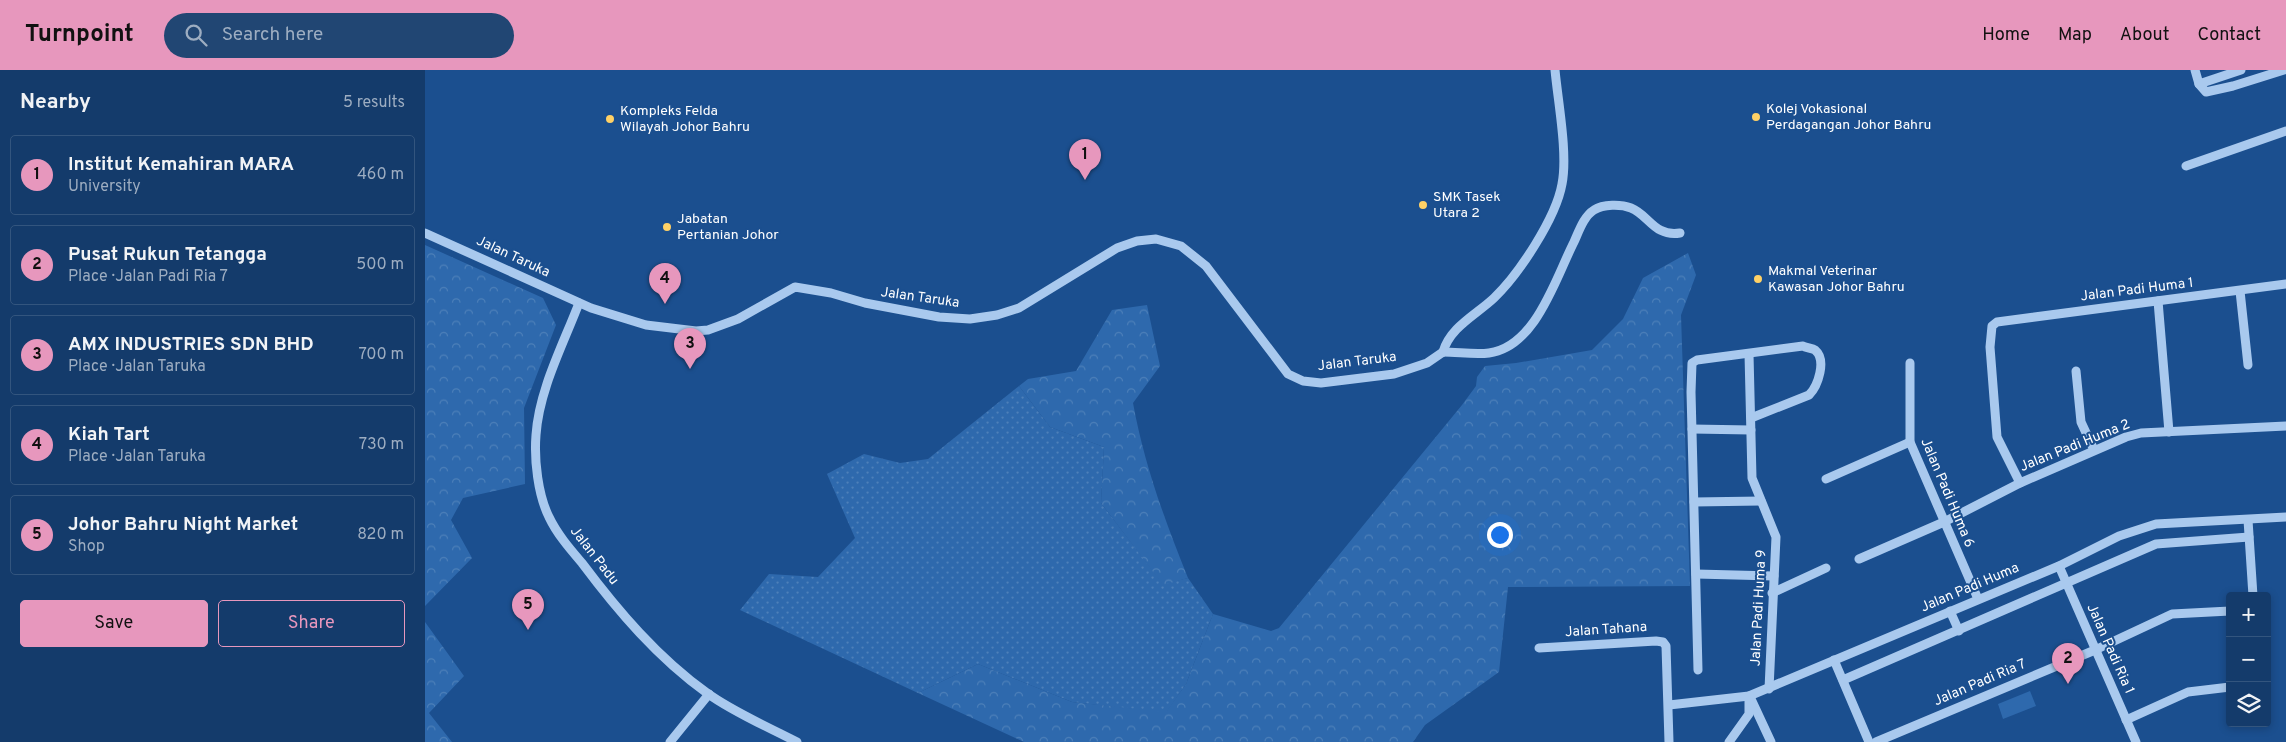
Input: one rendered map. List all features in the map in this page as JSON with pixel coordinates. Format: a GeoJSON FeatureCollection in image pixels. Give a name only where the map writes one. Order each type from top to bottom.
{"type":"FeatureCollection","features":[{"type":"Feature","properties":{"kind":"street"},"geometry":{"type":"LineString","coordinates":[[1555,70],[1564,164],[1559,195],[1546,227],[1509,282],[1479,312],[1449,336],[1443,352],[1491,353],[1510,345],[1523,333],[1535,320],[1551,296],[1565,260],[1587,216],[1595,209],[1611,205],[1632,208],[1652,226],[1671,234],[1680,233]]}},
{"type":"Feature","properties":{"kind":"street"},"geometry":{"type":"LineString","coordinates":[[2195,70],[2199,84],[2207,92],[2284,70]]}},
{"type":"Feature","properties":{"kind":"street"},"geometry":{"type":"LineString","coordinates":[[2199,84],[2241,70]]}},
{"type":"Feature","properties":{"kind":"street"},"geometry":{"type":"LineString","coordinates":[[2186,166],[2286,131]]}},
{"type":"Feature","properties":{"kind":"street","name":"Jalan Taruka"},"geometry":{"type":"LineString","coordinates":[[425,233],[579,303],[646,325],[683,331],[700,331],[738,319],[795,288],[831,293],[865,303],[920,315],[970,319],[997,315],[1019,308],[1117,248],[1137,241],[1156,238],[1181,246],[1206,266],[1288,374],[1303,381],[1321,383],[1394,374],[1427,364],[1443,352]]}},
{"type":"Feature","properties":{"kind":"street","name":"Jalan Padi Huma 1"},"geometry":{"type":"LineString","coordinates":[[2020,483],[1997,437],[1990,347],[1992,326],[1997,322],[2286,284]]}},
{"type":"Feature","properties":{"kind":"street"},"geometry":{"type":"LineString","coordinates":[[2240,291],[2248,365]]}},
{"type":"Feature","properties":{"kind":"street"},"geometry":{"type":"LineString","coordinates":[[2158,301],[2169,432]]}},
{"type":"Feature","properties":{"kind":"street","name":"Jalan Padu"},"geometry":{"type":"LineString","coordinates":[[579,303],[557,357],[538,415],[536,436],[537,472],[548,516],[593,578],[649,644],[709,694],[797,742]]}},
{"type":"Feature","properties":{"kind":"street"},"geometry":{"type":"LineString","coordinates":[[1698,670],[1691,392],[1693,362],[1803,346],[1815,350],[1819,357],[1820,376],[1817,388],[1809,395],[1751,418]]}},
{"type":"Feature","properties":{"kind":"street","name":"Jalan Padi Huma 9"},"geometry":{"type":"LineString","coordinates":[[1749,354],[1752,478],[1776,537],[1769,688]]}},
{"type":"Feature","properties":{"kind":"street","name":"Jalan Padi Huma 6"},"geometry":{"type":"LineString","coordinates":[[1910,363],[1910,442],[1978,599]]}},
{"type":"Feature","properties":{"kind":"street"},"geometry":{"type":"LineString","coordinates":[[2076,371],[2081,422],[2094,450]]}},
{"type":"Feature","properties":{"kind":"street","name":"Jalan Padi Huma 2"},"geometry":{"type":"LineString","coordinates":[[1859,559],[1944,522],[2020,483],[2094,450],[2141,433],[2286,426]]}},
{"type":"Feature","properties":{"kind":"street"},"geometry":{"type":"LineString","coordinates":[[1692,429],[1751,430]]}},
{"type":"Feature","properties":{"kind":"street"},"geometry":{"type":"LineString","coordinates":[[1826,479],[1910,442]]}},
{"type":"Feature","properties":{"kind":"street"},"geometry":{"type":"LineString","coordinates":[[1694,502],[1761,501]]}},
{"type":"Feature","properties":{"kind":"street","name":"Jalan Padi Huma"},"geometry":{"type":"LineString","coordinates":[[1669,705],[1749,696],[2059,566],[2119,536],[2156,524],[2286,517]]}},
{"type":"Feature","properties":{"kind":"street"},"geometry":{"type":"LineString","coordinates":[[2248,520],[2253,592]]}},
{"type":"Feature","properties":{"kind":"street"},"geometry":{"type":"LineString","coordinates":[[1843,680],[2156,544],[2249,537]]}},
{"type":"Feature","properties":{"kind":"street","name":"Jalan Padi Ria 1"},"geometry":{"type":"LineString","coordinates":[[2059,566],[2135,742]]}},
{"type":"Feature","properties":{"kind":"street"},"geometry":{"type":"LineString","coordinates":[[1773,593],[1826,568]]}},
{"type":"Feature","properties":{"kind":"street"},"geometry":{"type":"LineString","coordinates":[[1696,574],[1774,576]]}},
{"type":"Feature","properties":{"kind":"street"},"geometry":{"type":"LineString","coordinates":[[1950,611],[1959,631]]}},
{"type":"Feature","properties":{"kind":"street","name":"Jalan Padi Ria 7"},"geometry":{"type":"LineString","coordinates":[[1876,742],[2095,650],[2172,614],[2226,611]]}},
{"type":"Feature","properties":{"kind":"street","name":"Jalan Tahana"},"geometry":{"type":"LineString","coordinates":[[1539,648],[1663,642],[1666,646],[1669,742]]}},
{"type":"Feature","properties":{"kind":"street"},"geometry":{"type":"LineString","coordinates":[[1834,660],[1869,742]]}},
{"type":"Feature","properties":{"kind":"street"},"geometry":{"type":"LineString","coordinates":[[2126,720],[2189,692],[2226,687]]}},
{"type":"Feature","properties":{"kind":"street"},"geometry":{"type":"LineString","coordinates":[[669,742],[709,694]]}},
{"type":"Feature","properties":{"kind":"street"},"geometry":{"type":"LineString","coordinates":[[1729,742],[1749,714],[1749,696]]}},
{"type":"Feature","properties":{"kind":"street"},"geometry":{"type":"LineString","coordinates":[[1749,696],[1771,742]]}},
{"type":"Feature","properties":{"kind":"green space"},"geometry":{"type":"Polygon","coordinates":[[[425,245],[543,298],[556,325],[524,408],[525,484],[463,498],[451,520],[472,558],[425,606],[425,245]]]}},
{"type":"Feature","properties":{"kind":"green space"},"geometry":{"type":"Polygon","coordinates":[[[1688,253],[1696,275],[1681,315],[1690,586],[1508,587],[1499,672],[1425,725],[1413,742],[1024,742],[918,693],[978,664],[1072,702],[1166,712],[1186,684],[1213,614],[1271,631],[1279,628],[1462,405],[1476,386],[1477,377],[1485,366],[1516,363],[1592,350],[1623,319],[1643,278],[1688,253]]]}},
{"type":"Feature","properties":{"kind":"green space"},"geometry":{"type":"Polygon","coordinates":[[[1147,305],[1160,366],[1133,403],[1143,448],[1156,492],[1188,578],[1163,585],[1101,503],[1104,447],[1050,427],[1019,386],[1028,379],[1076,371],[1112,310],[1147,305]]]}},
{"type":"Feature","properties":{"kind":"green space"},"geometry":{"type":"Polygon","coordinates":[[[1019,386],[1050,427],[1104,447],[1101,503],[1163,584],[1188,578],[1213,614],[1186,684],[1166,713],[1072,702],[978,664],[918,693],[740,610],[769,574],[818,577],[855,538],[827,474],[864,454],[900,463],[928,459],[1019,386]]]}},
{"type":"Feature","properties":{"kind":"green space"},"geometry":{"type":"Polygon","coordinates":[[[425,622],[464,676],[429,713],[452,742],[425,742],[425,622]]]}},
{"type":"Feature","properties":{"kind":"green space"},"geometry":{"type":"Polygon","coordinates":[[[2030,691],[2036,706],[2003,719],[1998,704],[2030,691]]]}},
{"type":"Feature","properties":{"kind":"place","name":"Kolej Vokasional Perdagangan Johor Bahru"},"geometry":{"type":"Point","coordinates":[1756,117]}},
{"type":"Feature","properties":{"kind":"place","name":"Kompleks Felda Wilayah Johor Bahru"},"geometry":{"type":"Point","coordinates":[610,119]}},
{"type":"Feature","properties":{"kind":"place","name":"Institut Kemahiran MARA"},"geometry":{"type":"Point","coordinates":[1085,180]}},
{"type":"Feature","properties":{"kind":"place","name":"SMK Tasek Utara 2"},"geometry":{"type":"Point","coordinates":[1423,205]}},
{"type":"Feature","properties":{"kind":"place","name":"Jabatan Pertanian Johor"},"geometry":{"type":"Point","coordinates":[667,227]}},
{"type":"Feature","properties":{"kind":"place","name":"Makmal Veterinar Kawasan Johor Bahru"},"geometry":{"type":"Point","coordinates":[1758,279]}},
{"type":"Feature","properties":{"kind":"place","name":"Kiah Tart"},"geometry":{"type":"Point","coordinates":[665,304]}},
{"type":"Feature","properties":{"kind":"place","name":"AMX INDUSTRIES SDN BHD"},"geometry":{"type":"Point","coordinates":[690,369]}},
{"type":"Feature","properties":{"kind":"place","name":"Johor Bahru Night Market"},"geometry":{"type":"Point","coordinates":[528,630]}},
{"type":"Feature","properties":{"kind":"place","name":"Pusat Rukun Tetangga"},"geometry":{"type":"Point","coordinates":[2068,684]}}]}
